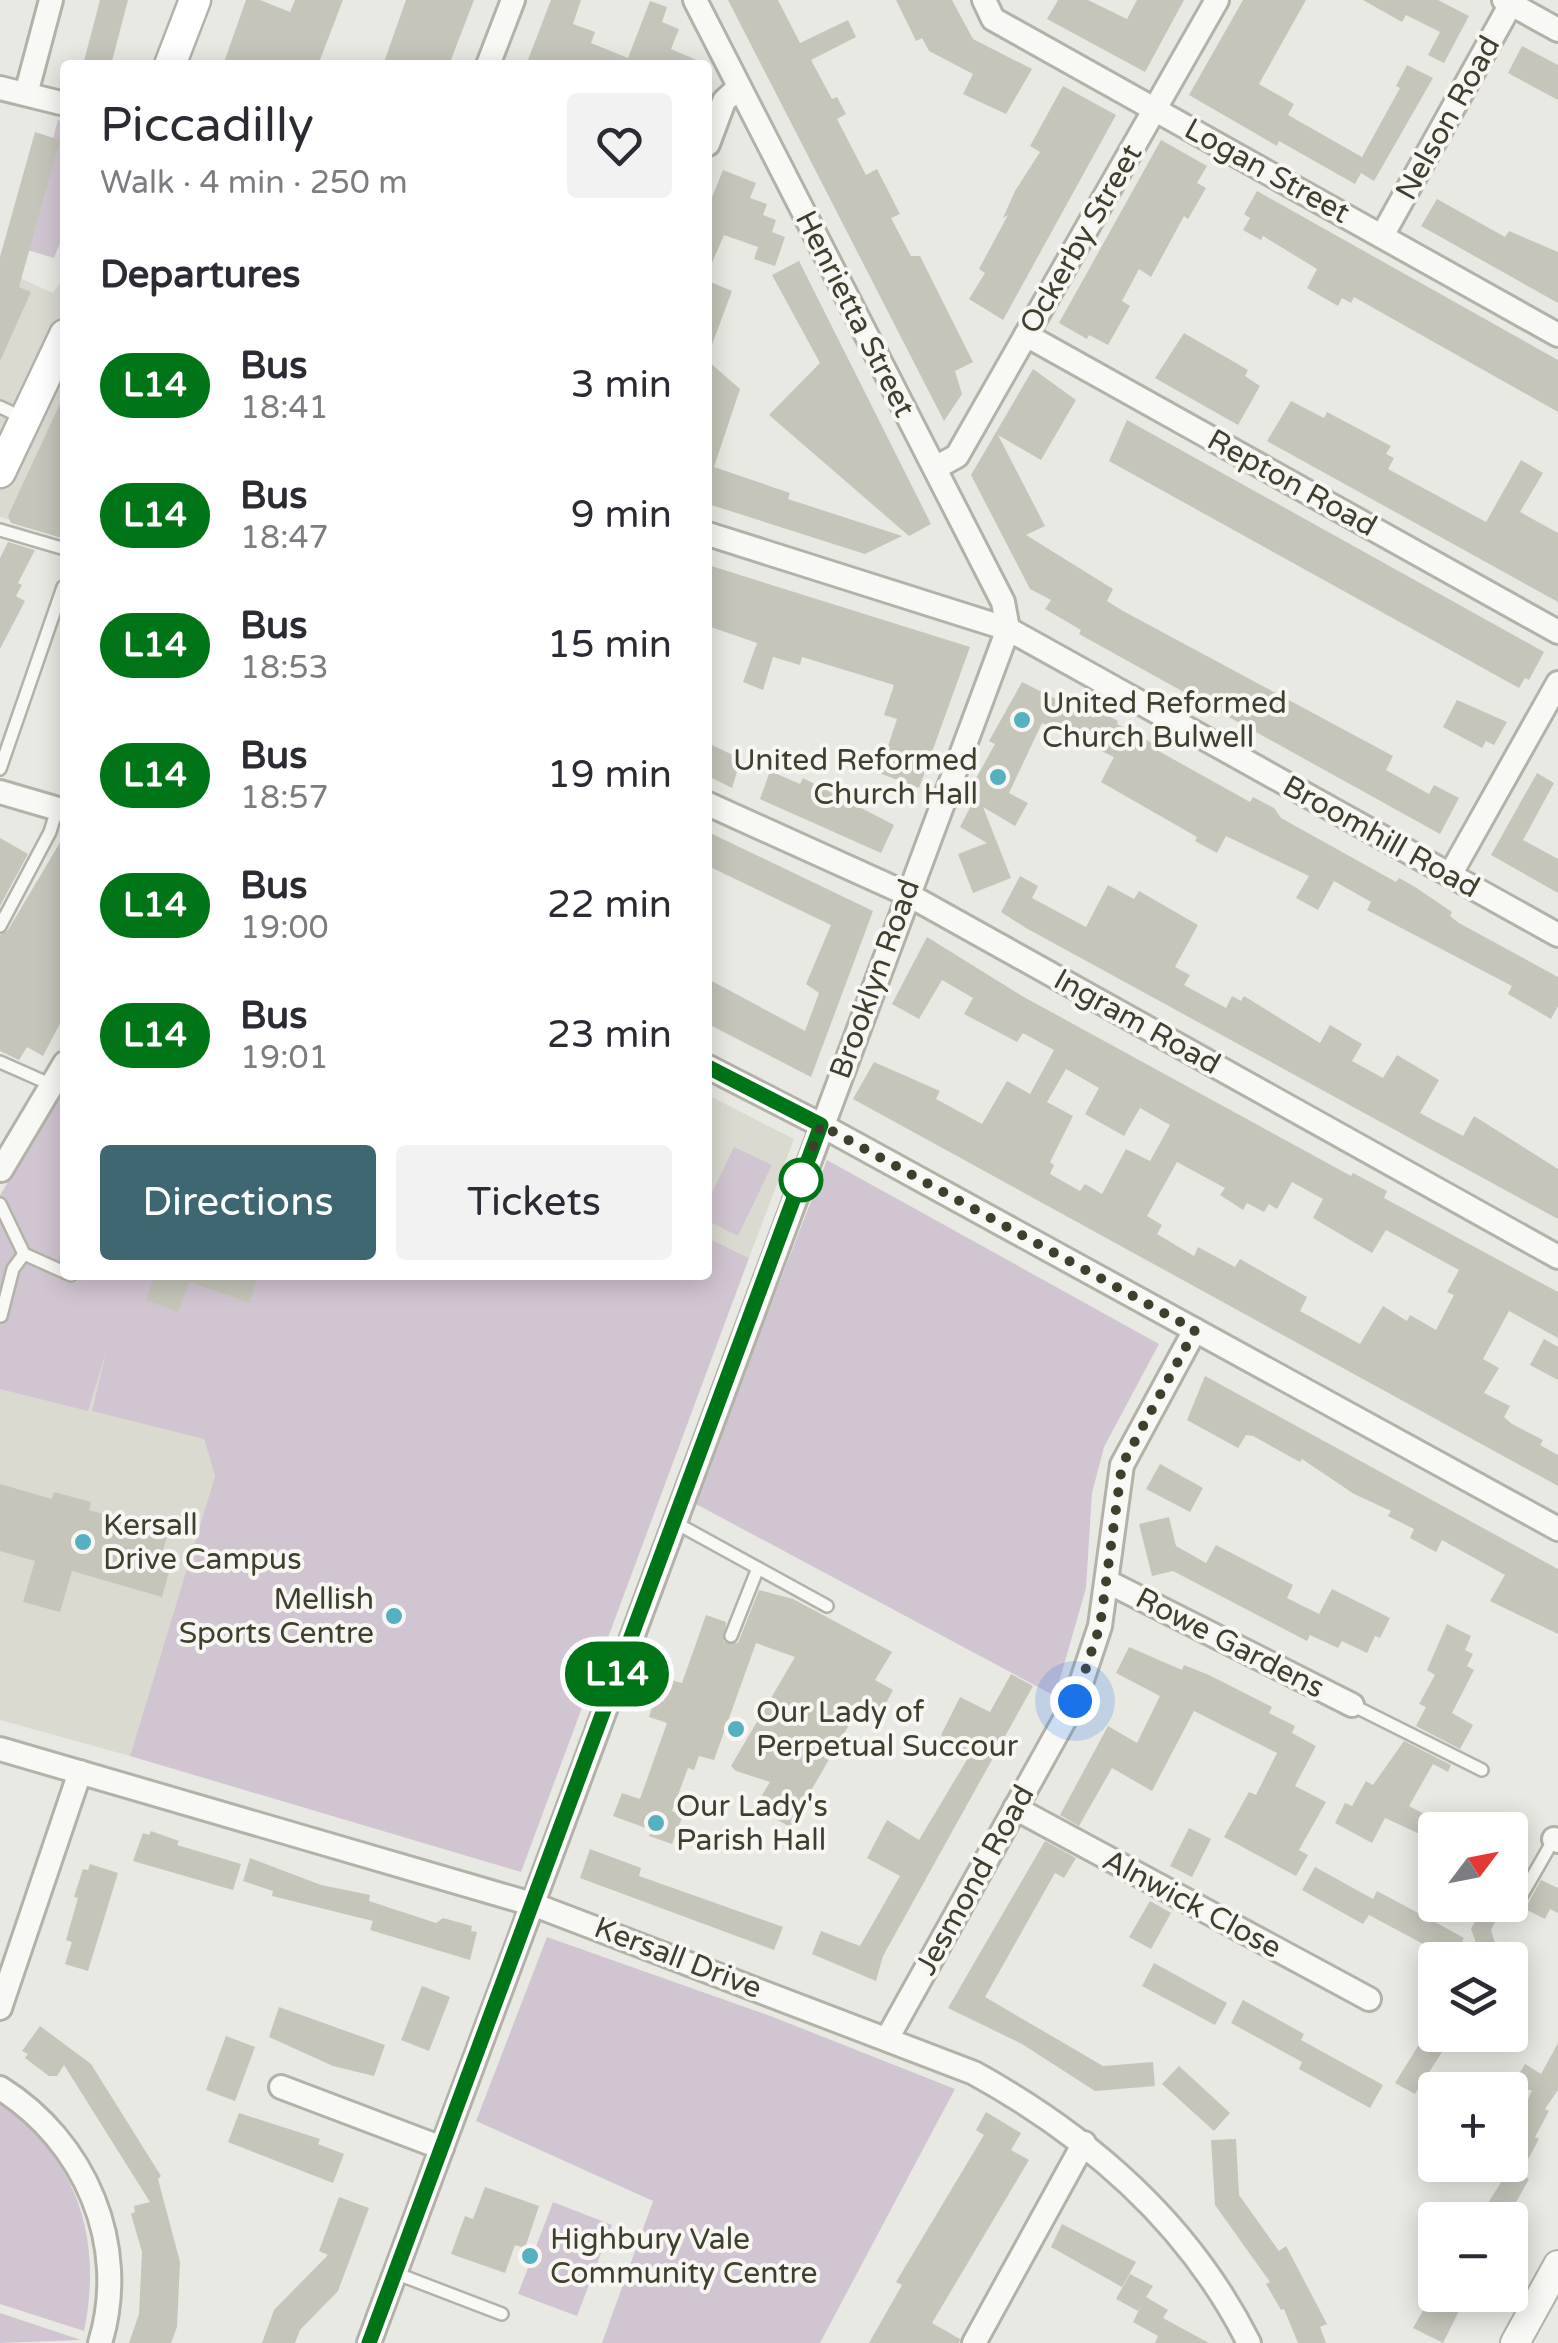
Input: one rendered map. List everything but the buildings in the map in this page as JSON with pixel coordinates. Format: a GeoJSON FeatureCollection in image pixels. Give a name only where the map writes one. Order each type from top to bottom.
{"type":"FeatureCollection","features":[{"type":"Feature","properties":{"kind":"main road"},"geometry":{"type":"LineString","coordinates":[[172,60],[195,0]]}},
{"type":"Feature","properties":{"kind":"main road"},"geometry":{"type":"LineString","coordinates":[[0,472],[13,413],[60,342]]}},
{"type":"Feature","properties":{"kind":"street"},"geometry":{"type":"LineString","coordinates":[[26,94],[51,0]]}},
{"type":"Feature","properties":{"kind":"street"},"geometry":{"type":"LineString","coordinates":[[490,60],[513,0]]}},
{"type":"Feature","properties":{"kind":"street","name":"Henrietta Street"},"geometry":{"type":"LineString","coordinates":[[695,0],[1003,602],[1008,630]]}},
{"type":"Feature","properties":{"kind":"street","name":"Logan Street"},"geometry":{"type":"LineString","coordinates":[[984,0],[994,19],[1558,334]]}},
{"type":"Feature","properties":{"kind":"street","name":"Ockerby Street"},"geometry":{"type":"LineString","coordinates":[[935,468],[957,456],[1217,0]]}},
{"type":"Feature","properties":{"kind":"street"},"geometry":{"type":"LineString","coordinates":[[1509,1],[1558,30]]}},
{"type":"Feature","properties":{"kind":"street","name":"Nelson Road"},"geometry":{"type":"LineString","coordinates":[[1382,236],[1509,1]]}},
{"type":"Feature","properties":{"kind":"street"},"geometry":{"type":"LineString","coordinates":[[712,133],[724,101],[739,87]]}},
{"type":"Feature","properties":{"kind":"street"},"geometry":{"type":"LineString","coordinates":[[0,88],[60,103]]}},
{"type":"Feature","properties":{"kind":"street","name":"Repton Road"},"geometry":{"type":"LineString","coordinates":[[1026,335],[1558,632]]}},
{"type":"Feature","properties":{"kind":"street","name":"Broomhill Road"},"geometry":{"type":"LineString","coordinates":[[712,535],[1008,630],[1558,936]]}},
{"type":"Feature","properties":{"kind":"street","name":"Brooklyn Road"},"geometry":{"type":"LineString","coordinates":[[369,2343],[1008,630]]}},
{"type":"Feature","properties":{"kind":"street"},"geometry":{"type":"LineString","coordinates":[[1450,876],[1558,684]]}},
{"type":"Feature","properties":{"kind":"street"},"geometry":{"type":"LineString","coordinates":[[0,792],[60,810]]}},
{"type":"Feature","properties":{"kind":"street","name":"Ingram Road"},"geometry":{"type":"LineString","coordinates":[[712,806],[907,894],[1558,1257]]}},
{"type":"Feature","properties":{"kind":"street"},"geometry":{"type":"LineString","coordinates":[[712,1069],[1558,1529]]}},
{"type":"Feature","properties":{"kind":"street"},"geometry":{"type":"LineString","coordinates":[[0,1173],[60,1072]]}},
{"type":"Feature","properties":{"kind":"street","name":"Jesmond Road"},"geometry":{"type":"LineString","coordinates":[[888,2037],[1075,1701],[1100,1626],[1122,1465],[1195,1330]]}},
{"type":"Feature","properties":{"kind":"street","name":"Rowe Gardens"},"geometry":{"type":"LineString","coordinates":[[1108,1582],[1352,1705]]}},
{"type":"Feature","properties":{"kind":"street","name":"Kersall Drive"},"geometry":{"type":"LineString","coordinates":[[0,1748],[532,1904],[974,2073],[1084,2143],[1170,2225],[1203,2266],[1248,2343]]}},
{"type":"Feature","properties":{"kind":"street"},"geometry":{"type":"LineString","coordinates":[[0,2008],[80,1772]]}},
{"type":"Feature","properties":{"kind":"street","name":"Alnwick Close"},"geometry":{"type":"LineString","coordinates":[[1015,1808],[1369,2000]]}},
{"type":"Feature","properties":{"kind":"street"},"geometry":{"type":"LineString","coordinates":[[281,2087],[442,2148]]}},
{"type":"Feature","properties":{"kind":"street"},"geometry":{"type":"LineString","coordinates":[[0,2088],[56,2132],[82,2173],[100,2215],[110,2301],[100,2343]]}},
{"type":"Feature","properties":{"kind":"street"},"geometry":{"type":"LineString","coordinates":[[974,2343],[1084,2143]]}},
{"type":"Feature","properties":{"kind":"street"},"geometry":{"type":"LineString","coordinates":[[1516,2343],[1558,2266]]}},
{"type":"Feature","properties":{"kind":"lane"},"geometry":{"type":"LineString","coordinates":[[0,530],[60,548]]}},
{"type":"Feature","properties":{"kind":"lane"},"geometry":{"type":"LineString","coordinates":[[0,769],[60,592]]}},
{"type":"Feature","properties":{"kind":"lane"},"geometry":{"type":"LineString","coordinates":[[0,926],[60,812]]}},
{"type":"Feature","properties":{"kind":"lane"},"geometry":{"type":"LineString","coordinates":[[0,1062],[52,1085]]}},
{"type":"Feature","properties":{"kind":"lane"},"geometry":{"type":"LineString","coordinates":[[0,1204],[24,1254],[60,1270]]}},
{"type":"Feature","properties":{"kind":"lane"},"geometry":{"type":"LineString","coordinates":[[0,1239],[8,1225]]}},
{"type":"Feature","properties":{"kind":"lane"},"geometry":{"type":"LineString","coordinates":[[1,1316],[13,1269],[24,1254]]}},
{"type":"Feature","properties":{"kind":"lane"},"geometry":{"type":"LineString","coordinates":[[674,1522],[827,1606]]}},
{"type":"Feature","properties":{"kind":"lane"},"geometry":{"type":"LineString","coordinates":[[732,1636],[758,1568]]}},
{"type":"Feature","properties":{"kind":"lane"},"geometry":{"type":"LineString","coordinates":[[1352,1705],[1482,1770]]}},
{"type":"Feature","properties":{"kind":"lane"},"geometry":{"type":"LineString","coordinates":[[1528,1886],[1556,1840]]}},
{"type":"Feature","properties":{"kind":"lane"},"geometry":{"type":"LineString","coordinates":[[395,2274],[502,2314]]}},
{"type":"Feature","properties":{"kind":"shaded area"},"geometry":{"type":"Polygon","coordinates":[[[58,120],[60,243],[54,258],[24,249],[58,120]]]}},
{"type":"Feature","properties":{"kind":"shaded area"},"geometry":{"type":"Polygon","coordinates":[[[0,269],[53,293],[60,282],[60,535],[0,517],[0,269]]]}},
{"type":"Feature","properties":{"kind":"shaded area"},"geometry":{"type":"Polygon","coordinates":[[[712,1097],[794,1139],[749,1258],[712,1240],[712,1097]]]}},
{"type":"Feature","properties":{"kind":"shaded area","name":"Mellish Sports Centre"},"geometry":{"type":"Polygon","coordinates":[[[60,1098],[60,1280],[712,1280],[712,1240],[749,1258],[521,1872],[130,1756],[215,1476],[204,1439],[92,1411],[107,1349],[88,1411],[0,1389],[0,1195],[60,1098]]]}},
{"type":"Feature","properties":{"kind":"shaded area"},"geometry":{"type":"Polygon","coordinates":[[[734,1147],[772,1165],[738,1236],[712,1223],[712,1193],[734,1147]]]}},
{"type":"Feature","properties":{"kind":"shaded area"},"geometry":{"type":"Polygon","coordinates":[[[827,1160],[1159,1344],[1104,1447],[1092,1493],[1086,1588],[1055,1696],[694,1503],[827,1160]]]}},
{"type":"Feature","properties":{"kind":"shaded area"},"geometry":{"type":"Polygon","coordinates":[[[0,1323],[219,1377],[204,1439],[215,1476],[130,1756],[0,1720],[0,1323]]]}},
{"type":"Feature","properties":{"kind":"shaded area"},"geometry":{"type":"Polygon","coordinates":[[[547,1937],[773,2017],[955,2089],[820,2343],[602,2343],[653,2201],[476,2121],[547,1937]]]}},
{"type":"Feature","properties":{"kind":"shaded area"},"geometry":{"type":"Polygon","coordinates":[[[0,2104],[49,2149],[78,2204],[90,2265],[84,2331],[0,2304],[0,2104]]]}},
{"type":"Feature","properties":{"kind":"shaded area"},"geometry":{"type":"Polygon","coordinates":[[[553,2202],[612,2225],[577,2316],[518,2294],[553,2202]]]}},
{"type":"Feature","properties":{"kind":"shaded area"},"geometry":{"type":"Polygon","coordinates":[[[0,2313],[81,2340],[0,2343],[0,2313]]]}},
{"type":"Feature","properties":{"kind":"bus line","name":"L14"},"geometry":{"type":"LineString","coordinates":[[369,2343],[821,1125],[712,1069]]}},
{"type":"Feature","properties":{"kind":"place","name":"United Reformed Church Bulwell"},"geometry":{"type":"Point","coordinates":[1022,720]}},
{"type":"Feature","properties":{"kind":"place","name":"United Reformed Church Hall"},"geometry":{"type":"Point","coordinates":[998,777]}},
{"type":"Feature","properties":{"kind":"place","name":"Kersall Drive Campus"},"geometry":{"type":"Point","coordinates":[83,1542]}},
{"type":"Feature","properties":{"kind":"place","name":"Mellish Sports Centre"},"geometry":{"type":"Point","coordinates":[394,1616]}},
{"type":"Feature","properties":{"kind":"place","name":"Our Lady of Perpetual Succour"},"geometry":{"type":"Point","coordinates":[736,1729]}},
{"type":"Feature","properties":{"kind":"place","name":"Our Lady's Parish Hall"},"geometry":{"type":"Point","coordinates":[656,1823]}},
{"type":"Feature","properties":{"kind":"place","name":"Highbury Vale Community Centre"},"geometry":{"type":"Point","coordinates":[530,2256]}},
{"type":"Feature","properties":{"kind":"route"},"geometry":{"type":"LineString","coordinates":[[801,1180],[821,1125],[1195,1330],[1122,1465],[1100,1626],[1075,1701]]}}]}
